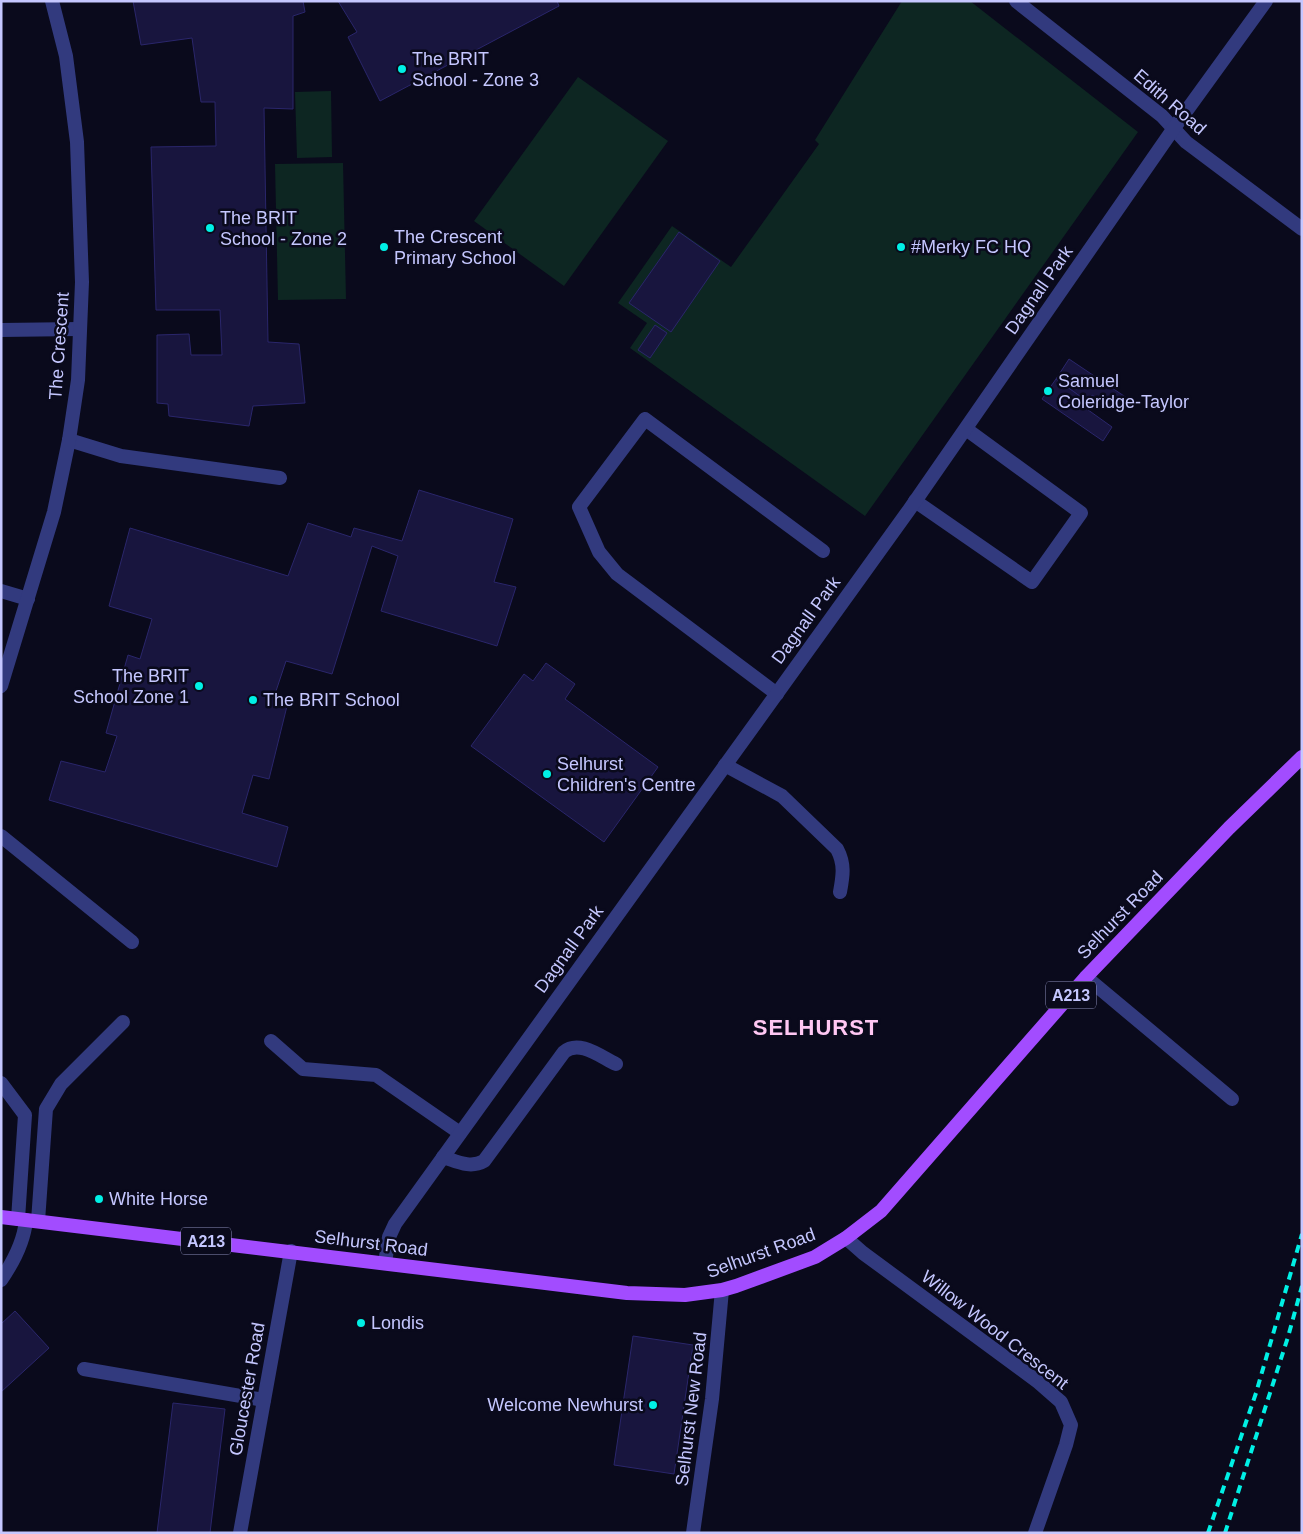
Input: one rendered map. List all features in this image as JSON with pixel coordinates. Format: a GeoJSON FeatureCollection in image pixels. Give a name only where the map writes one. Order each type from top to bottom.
{"type":"FeatureCollection","features":[{"type":"Feature","properties":{"kind":"main road","name":"Selhurst Road"},"geometry":{"type":"LineString","coordinates":[[27,1220],[627,1293],[685,1295],[722,1290],[815,1257],[846,1238],[881,1211],[1086,977],[1230,828],[1302,757]]}},
{"type":"Feature","properties":{"kind":"main road","name":"A213"},"geometry":{"type":"LineString","coordinates":[[1,1217],[27,1220]]}},
{"type":"Feature","properties":{"kind":"street","name":"The Crescent"},"geometry":{"type":"LineString","coordinates":[[1,686],[54,512],[69,440],[78,380],[81,220],[77,142],[66,56],[52,1]]}},
{"type":"Feature","properties":{"kind":"street","name":"Edith Road"},"geometry":{"type":"LineString","coordinates":[[1016,1],[1154,110],[1186,142],[1302,229]]}},
{"type":"Feature","properties":{"kind":"street","name":"Dagnall Park"},"geometry":{"type":"LineString","coordinates":[[386,1263],[389,1237],[394,1224],[915,501],[1174,128],[1266,1]]}},
{"type":"Feature","properties":{"kind":"street"},"geometry":{"type":"LineString","coordinates":[[1,330],[80,329]]}},
{"type":"Feature","properties":{"kind":"street"},"geometry":{"type":"LineString","coordinates":[[776,694],[617,574],[599,552],[579,508],[645,419],[823,551]]}},
{"type":"Feature","properties":{"kind":"street"},"geometry":{"type":"LineString","coordinates":[[915,501],[1032,582],[1076,521],[1081,513],[966,429]]}},
{"type":"Feature","properties":{"kind":"street"},"geometry":{"type":"LineString","coordinates":[[69,440],[121,456],[280,478]]}},
{"type":"Feature","properties":{"kind":"street"},"geometry":{"type":"LineString","coordinates":[[1,591],[28,599]]}},
{"type":"Feature","properties":{"kind":"street"},"geometry":{"type":"LineString","coordinates":[[725,765],[782,796],[837,849],[842,859],[844,870],[840,892]]}},
{"type":"Feature","properties":{"kind":"street"},"geometry":{"type":"LineString","coordinates":[[1,836],[132,942]]}},
{"type":"Feature","properties":{"kind":"street"},"geometry":{"type":"LineString","coordinates":[[1086,977],[1232,1099]]}},
{"type":"Feature","properties":{"kind":"street"},"geometry":{"type":"LineString","coordinates":[[1,1280],[10,1267],[24,1237],[46,1109],[60,1084],[123,1022]]}},
{"type":"Feature","properties":{"kind":"street"},"geometry":{"type":"LineString","coordinates":[[271,1041],[303,1069],[376,1075],[460,1133]]}},
{"type":"Feature","properties":{"kind":"street"},"geometry":{"type":"LineString","coordinates":[[443,1157],[468,1165],[476,1165],[484,1161],[564,1052],[571,1047],[580,1047],[616,1064]]}},
{"type":"Feature","properties":{"kind":"street"},"geometry":{"type":"LineString","coordinates":[[1,1083],[25,1114],[27,1220]]}},
{"type":"Feature","properties":{"kind":"street","name":"Willow Wood Crescent"},"geometry":{"type":"LineString","coordinates":[[846,1238],[863,1253],[1036,1381],[1061,1402],[1071,1425],[1066,1445],[1035,1533]]}},
{"type":"Feature","properties":{"kind":"street","name":"Gloucester Road"},"geometry":{"type":"LineString","coordinates":[[240,1533],[291,1251]]}},
{"type":"Feature","properties":{"kind":"street","name":"Selhurst New Road"},"geometry":{"type":"LineString","coordinates":[[693,1533],[712,1399],[722,1290]]}},
{"type":"Feature","properties":{"kind":"street"},"geometry":{"type":"LineString","coordinates":[[84,1369],[264,1400]]}},
{"type":"Feature","properties":{"kind":"green space","name":"#Merky FC HQ"},"geometry":{"type":"Polygon","coordinates":[[[902,1],[970,1],[1138,132],[865,516],[630,348],[647,323],[618,303],[672,226],[731,267],[819,144],[815,140],[902,1]]]}},
{"type":"Feature","properties":{"kind":"green space"},"geometry":{"type":"Polygon","coordinates":[[[578,77],[668,141],[564,286],[474,221],[578,77]]]}},
{"type":"Feature","properties":{"kind":"green space"},"geometry":{"type":"Polygon","coordinates":[[[331,91],[332,157],[297,158],[295,92],[331,91]]]}},
{"type":"Feature","properties":{"kind":"green space"},"geometry":{"type":"Polygon","coordinates":[[[343,163],[346,299],[278,300],[275,164],[343,163]]]}},
{"type":"Feature","properties":{"kind":"building","name":"The BRIT School - Zone 2"},"geometry":{"type":"Polygon","coordinates":[[[133,1],[303,1],[305,12],[293,16],[293,109],[264,108],[268,342],[299,344],[305,403],[253,406],[249,426],[169,416],[168,404],[157,403],[157,335],[189,334],[191,355],[222,355],[220,310],[156,310],[151,147],[216,146],[215,102],[201,102],[192,38],[141,45],[133,1]]]}},
{"type":"Feature","properties":{"kind":"building","name":"The BRIT School - Zone 3"},"geometry":{"type":"Polygon","coordinates":[[[338,1],[557,1],[559,6],[380,101],[348,37],[357,32],[338,1]]]}},
{"type":"Feature","properties":{"kind":"building"},"geometry":{"type":"Polygon","coordinates":[[[679,232],[720,261],[671,332],[629,303],[679,232]]]}},
{"type":"Feature","properties":{"kind":"building"},"geometry":{"type":"Polygon","coordinates":[[[655,325],[667,333],[650,358],[638,350],[655,325]]]}},
{"type":"Feature","properties":{"kind":"building"},"geometry":{"type":"Polygon","coordinates":[[[1069,359],[1130,400],[1120,414],[1092,395],[1088,402],[1056,379],[1069,359]]]}},
{"type":"Feature","properties":{"kind":"building"},"geometry":{"type":"Polygon","coordinates":[[[1056,379],[1088,402],[1084,407],[1112,427],[1103,441],[1042,399],[1056,379]]]}},
{"type":"Feature","properties":{"kind":"building","name":"The BRIT School Zone 1"},"geometry":{"type":"Polygon","coordinates":[[[419,490],[513,519],[494,582],[516,587],[497,646],[381,611],[398,556],[372,546],[332,674],[286,661],[274,697],[288,702],[269,779],[253,775],[242,813],[288,827],[277,867],[49,800],[61,761],[105,772],[117,736],[106,733],[128,655],[140,659],[152,619],[109,606],[130,528],[288,576],[308,523],[351,537],[354,528],[402,541],[419,490]]]}},
{"type":"Feature","properties":{"kind":"building"},"geometry":{"type":"Polygon","coordinates":[[[546,663],[575,684],[565,699],[658,767],[604,842],[471,746],[524,674],[533,681],[546,663]]]}},
{"type":"Feature","properties":{"kind":"building"},"geometry":{"type":"Polygon","coordinates":[[[15,1311],[49,1348],[1,1392],[1,1324],[15,1311]]]}},
{"type":"Feature","properties":{"kind":"building","name":"Welcome Newhurst"},"geometry":{"type":"Polygon","coordinates":[[[633,1336],[693,1345],[674,1474],[614,1465],[633,1336]]]}},
{"type":"Feature","properties":{"kind":"building"},"geometry":{"type":"Polygon","coordinates":[[[173,1403],[225,1409],[210,1533],[157,1533],[173,1403]]]}},
{"type":"Feature","properties":{"kind":"railway"},"geometry":{"type":"LineString","coordinates":[[1208,1533],[1256,1393],[1302,1234]]}},
{"type":"Feature","properties":{"kind":"railway"},"geometry":{"type":"LineString","coordinates":[[1225,1533],[1288,1337],[1302,1286]]}},
{"type":"Feature","properties":{"kind":"place","name":"The BRIT School - Zone 3"},"geometry":{"type":"Point","coordinates":[402,69]}},
{"type":"Feature","properties":{"kind":"place","name":"The BRIT School - Zone 2"},"geometry":{"type":"Point","coordinates":[210,228]}},
{"type":"Feature","properties":{"kind":"place","name":"The Crescent Primary School"},"geometry":{"type":"Point","coordinates":[384,247]}},
{"type":"Feature","properties":{"kind":"place","name":"#Merky FC HQ"},"geometry":{"type":"Point","coordinates":[901,247]}},
{"type":"Feature","properties":{"kind":"place","name":"Samuel Coleridge-Taylor"},"geometry":{"type":"Point","coordinates":[1048,391]}},
{"type":"Feature","properties":{"kind":"place","name":"The BRIT School Zone 1"},"geometry":{"type":"Point","coordinates":[199,686]}},
{"type":"Feature","properties":{"kind":"place","name":"The BRIT School"},"geometry":{"type":"Point","coordinates":[253,700]}},
{"type":"Feature","properties":{"kind":"place","name":"Selhurst Children's Centre"},"geometry":{"type":"Point","coordinates":[547,774]}},
{"type":"Feature","properties":{"kind":"place","name":"White Horse"},"geometry":{"type":"Point","coordinates":[99,1199]}},
{"type":"Feature","properties":{"kind":"place","name":"Londis"},"geometry":{"type":"Point","coordinates":[361,1323]}},
{"type":"Feature","properties":{"kind":"place","name":"Welcome Newhurst"},"geometry":{"type":"Point","coordinates":[653,1405]}},
{"type":"Feature","properties":{"kind":"district","name":"SELHURST"},"geometry":{"type":"Point","coordinates":[816,1027]}}]}
